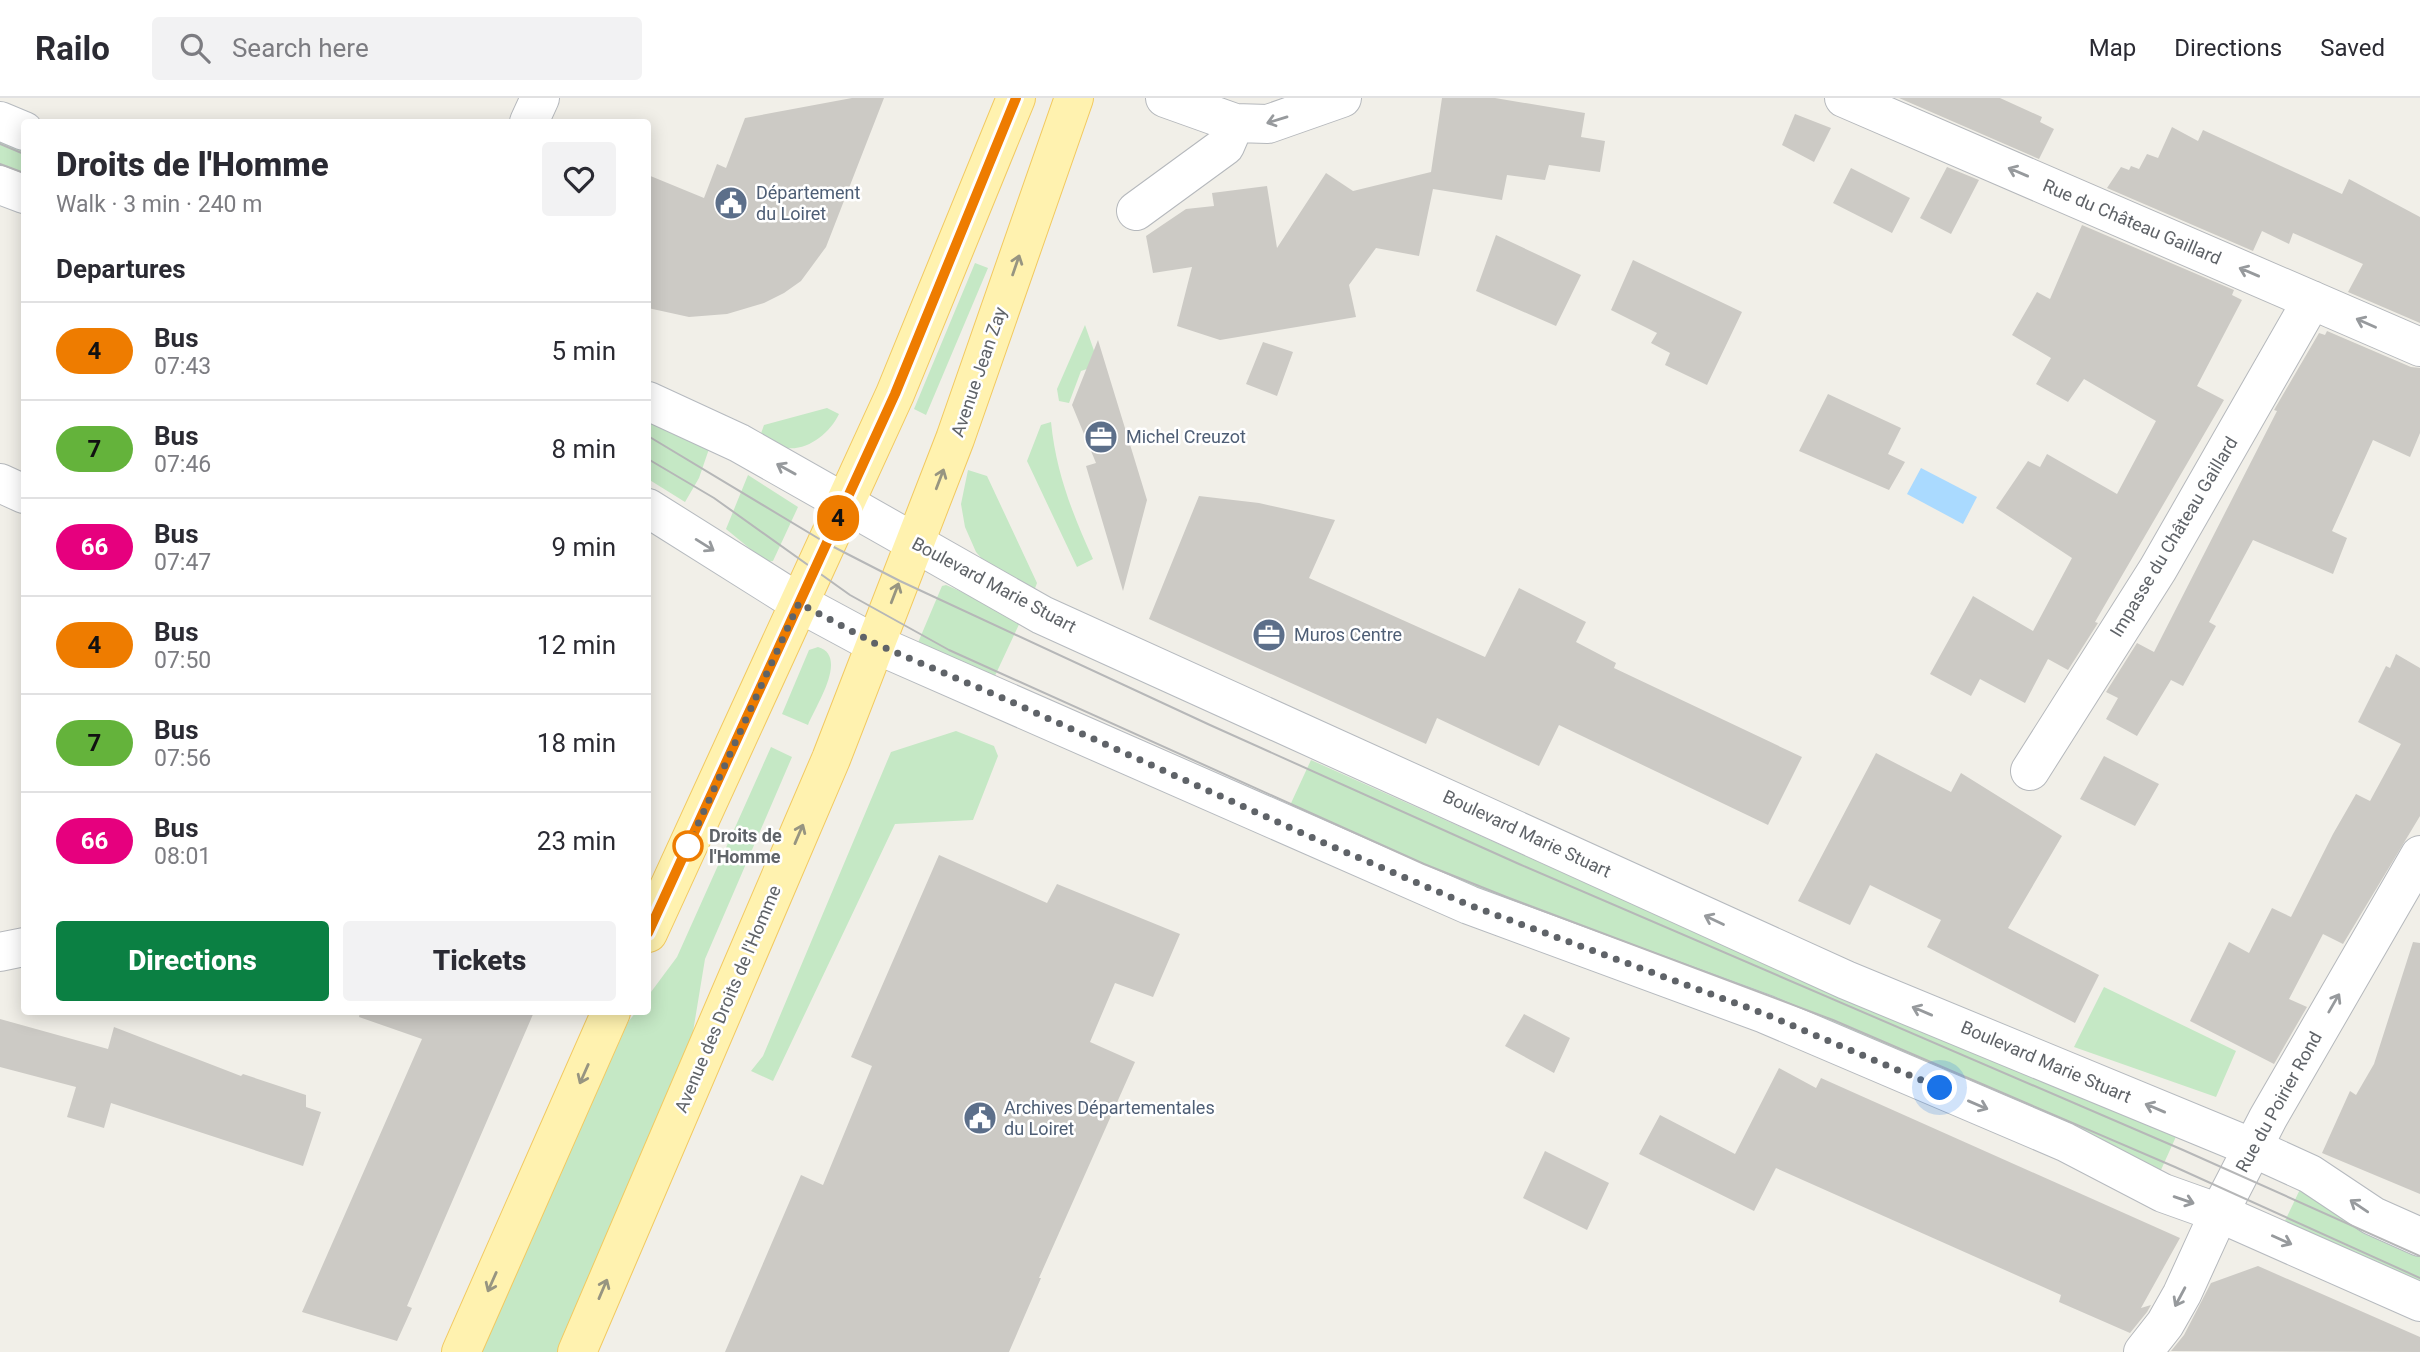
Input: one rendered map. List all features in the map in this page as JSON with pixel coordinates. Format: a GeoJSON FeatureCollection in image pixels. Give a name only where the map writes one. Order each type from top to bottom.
{"type":"FeatureCollection","features":[{"type":"Feature","properties":{"kind":"main road"},"geometry":{"type":"LineString","coordinates":[[530,119],[540,98]]}},
{"type":"Feature","properties":{"kind":"main road"},"geometry":{"type":"LineString","coordinates":[[651,926],[895,394],[1016,98]]}},
{"type":"Feature","properties":{"kind":"main road","name":"Avenue Jean Zay"},"geometry":{"type":"LineString","coordinates":[[876,644],[956,439],[1074,98]]}},
{"type":"Feature","properties":{"kind":"main road"},"geometry":{"type":"LineString","coordinates":[[1165,98],[1235,123],[1268,124],[1342,98]]}},
{"type":"Feature","properties":{"kind":"main road","name":"Rue du Château Gaillard"},"geometry":{"type":"LineString","coordinates":[[1867,102],[2420,347]]}},
{"type":"Feature","properties":{"kind":"main road"},"geometry":{"type":"LineString","coordinates":[[0,121],[21,130]]}},
{"type":"Feature","properties":{"kind":"main road"},"geometry":{"type":"LineString","coordinates":[[1136,211],[1226,146],[1235,123]]}},
{"type":"Feature","properties":{"kind":"main road"},"geometry":{"type":"LineString","coordinates":[[0,185],[21,193]]}},
{"type":"Feature","properties":{"kind":"main road","name":"Impasse du Château Gaillard"},"geometry":{"type":"LineString","coordinates":[[2030,771],[2158,569],[2312,300]]}},
{"type":"Feature","properties":{"kind":"main road","name":"Boulevard Marie Stuart"},"geometry":{"type":"LineString","coordinates":[[651,402],[739,443],[1042,615],[1846,980],[2253,1148],[2310,1174],[2373,1216],[2420,1237]]}},
{"type":"Feature","properties":{"kind":"main road"},"geometry":{"type":"LineString","coordinates":[[0,483],[21,493]]}},
{"type":"Feature","properties":{"kind":"main road"},"geometry":{"type":"LineString","coordinates":[[651,510],[799,603],[876,644],[1457,900],[1765,1014],[2065,1142],[2163,1193],[2219,1213],[2420,1302]]}},
{"type":"Feature","properties":{"kind":"main road","name":"Avenue des Droits de l'Homme"},"geometry":{"type":"LineString","coordinates":[[577,1352],[825,774],[876,644]]}},
{"type":"Feature","properties":{"kind":"main road","name":"Rue du Poirier Rond"},"geometry":{"type":"LineString","coordinates":[[2143,1352],[2165,1324],[2182,1294],[2219,1213],[2253,1148],[2420,855]]}},
{"type":"Feature","properties":{"kind":"main road"},"geometry":{"type":"LineString","coordinates":[[0,952],[21,948]]}},
{"type":"Feature","properties":{"kind":"main road"},"geometry":{"type":"LineString","coordinates":[[461,1352],[610,1015]]}},
{"type":"Feature","properties":{"kind":"green space"},"geometry":{"type":"Polygon","coordinates":[[[0,134],[21,142],[21,182],[0,173],[0,134]]]}},
{"type":"Feature","properties":{"kind":"green space"},"geometry":{"type":"Polygon","coordinates":[[[975,263],[988,268],[926,415],[914,409],[975,263]]]}},
{"type":"Feature","properties":{"kind":"green space"},"geometry":{"type":"Polygon","coordinates":[[[1085,325],[1099,365],[1081,371],[1069,403],[1059,401],[1057,389],[1085,325]]]}},
{"type":"Feature","properties":{"kind":"green space"},"geometry":{"type":"Polygon","coordinates":[[[827,408],[839,414],[830,428],[810,444],[786,448],[759,439],[764,425],[827,408]]]}},
{"type":"Feature","properties":{"kind":"green space"},"geometry":{"type":"Polygon","coordinates":[[[651,418],[709,449],[699,478],[685,502],[651,481],[651,418]]]}},
{"type":"Feature","properties":{"kind":"green space"},"geometry":{"type":"Polygon","coordinates":[[[1051,422],[1066,492],[1093,559],[1077,567],[1027,461],[1041,425],[1051,422]]]}},
{"type":"Feature","properties":{"kind":"green space"},"geometry":{"type":"Polygon","coordinates":[[[968,470],[987,476],[1037,583],[1031,599],[1002,582],[976,552],[965,527],[961,504],[968,470]]]}},
{"type":"Feature","properties":{"kind":"green space"},"geometry":{"type":"Polygon","coordinates":[[[748,475],[798,507],[773,561],[766,562],[726,529],[748,475]]]}},
{"type":"Feature","properties":{"kind":"green space"},"geometry":{"type":"Polygon","coordinates":[[[946,585],[1022,618],[993,680],[917,645],[942,586],[946,585]]]}},
{"type":"Feature","properties":{"kind":"green space"},"geometry":{"type":"Polygon","coordinates":[[[818,647],[827,652],[831,660],[831,670],[808,725],[782,714],[809,650],[818,647]]]}},
{"type":"Feature","properties":{"kind":"green space"},"geometry":{"type":"Polygon","coordinates":[[[956,731],[994,746],[998,756],[973,820],[895,824],[773,1081],[751,1071],[763,1056],[891,752],[956,731]]]}},
{"type":"Feature","properties":{"kind":"green space"},"geometry":{"type":"Polygon","coordinates":[[[771,747],[792,757],[705,959],[691,1044],[557,1352],[481,1352],[628,1022],[634,1015],[651,1015],[651,992],[677,957],[771,747]]]}},
{"type":"Feature","properties":{"kind":"green space"},"geometry":{"type":"Polygon","coordinates":[[[1311,760],[1579,880],[1982,1053],[2179,1130],[2156,1181],[1286,814],[1311,760]]]}},
{"type":"Feature","properties":{"kind":"green space"},"geometry":{"type":"Polygon","coordinates":[[[2104,987],[2236,1051],[2216,1097],[2074,1047],[2104,987]]]}},
{"type":"Feature","properties":{"kind":"green space"},"geometry":{"type":"Polygon","coordinates":[[[2303,1183],[2420,1245],[2420,1287],[2283,1225],[2303,1183]]]}},
{"type":"Feature","properties":{"kind":"water"},"geometry":{"type":"Polygon","coordinates":[[[1921,468],[1977,497],[1963,524],[1907,494],[1921,468]]]}},
{"type":"Feature","properties":{"kind":"building","name":"Département du Loiret"},"geometry":{"type":"Polygon","coordinates":[[[852,98],[884,98],[826,247],[801,281],[764,303],[727,314],[689,317],[651,309],[651,176],[704,198],[717,164],[726,168],[745,118],[852,98]]]}},
{"type":"Feature","properties":{"kind":"building"},"geometry":{"type":"Polygon","coordinates":[[[1442,98],[1495,98],[1585,113],[1581,137],[1605,141],[1600,172],[1549,165],[1545,180],[1507,175],[1502,200],[1433,189],[1419,256],[1376,248],[1349,285],[1356,317],[1220,340],[1177,326],[1192,267],[1153,273],[1146,236],[1186,209],[1214,206],[1212,193],[1267,186],[1277,248],[1326,173],[1353,191],[1431,172],[1442,98]]]}},
{"type":"Feature","properties":{"kind":"building"},"geometry":{"type":"Polygon","coordinates":[[[1899,98],[2000,98],[2042,117],[2040,122],[2054,129],[2039,159],[1899,98]]]}},
{"type":"Feature","properties":{"kind":"building"},"geometry":{"type":"Polygon","coordinates":[[[1795,114],[1831,128],[1814,162],[1782,145],[1795,114]]]}},
{"type":"Feature","properties":{"kind":"building"},"geometry":{"type":"Polygon","coordinates":[[[2172,127],[2198,141],[2203,130],[2342,194],[2349,179],[2420,217],[2420,323],[2348,292],[2363,264],[2293,233],[2289,244],[2262,231],[2253,251],[2107,188],[2121,167],[2139,169],[2147,154],[2158,158],[2172,127]]]}},
{"type":"Feature","properties":{"kind":"building"},"geometry":{"type":"Polygon","coordinates":[[[1947,167],[1979,180],[1951,234],[1920,218],[1947,167]]]}},
{"type":"Feature","properties":{"kind":"building"},"geometry":{"type":"Polygon","coordinates":[[[1851,168],[1910,198],[1892,233],[1833,203],[1851,168]]]}},
{"type":"Feature","properties":{"kind":"building"},"geometry":{"type":"Polygon","coordinates":[[[2082,225],[2234,290],[2232,295],[2242,300],[2197,386],[2224,400],[2095,622],[2098,623],[2068,670],[2048,659],[2025,703],[1980,679],[1971,696],[1930,674],[1973,596],[2033,631],[2072,558],[1996,508],[2028,461],[2040,467],[2047,454],[2117,494],[2156,421],[2084,379],[2068,402],[2036,384],[2051,358],[2012,335],[2037,292],[2050,299],[2082,225]]]}},
{"type":"Feature","properties":{"kind":"building"},"geometry":{"type":"Polygon","coordinates":[[[1496,235],[1581,275],[1556,326],[1476,291],[1496,235]]]}},
{"type":"Feature","properties":{"kind":"building"},"geometry":{"type":"Polygon","coordinates":[[[1633,260],[1742,312],[1707,385],[1665,365],[1670,353],[1651,343],[1657,333],[1611,310],[1633,260]]]}},
{"type":"Feature","properties":{"kind":"building"},"geometry":{"type":"Polygon","coordinates":[[[2327,331],[2411,367],[2420,368],[2420,433],[2410,457],[2373,440],[2332,531],[2347,538],[2333,574],[2253,540],[2209,622],[2216,626],[2183,686],[2171,680],[2137,736],[2106,719],[2118,698],[2106,692],[2137,643],[2154,652],[2277,411],[2274,410],[2319,333],[2325,335],[2327,331]]]}},
{"type":"Feature","properties":{"kind":"building"},"geometry":{"type":"Polygon","coordinates":[[[1098,340],[1147,500],[1123,591],[1086,466],[1096,463],[1072,405],[1098,340]]]}},
{"type":"Feature","properties":{"kind":"building"},"geometry":{"type":"Polygon","coordinates":[[[1263,342],[1293,352],[1277,396],[1246,384],[1263,342]]]}},
{"type":"Feature","properties":{"kind":"building"},"geometry":{"type":"Polygon","coordinates":[[[1828,394],[1901,428],[1888,454],[1905,462],[1889,490],[1799,451],[1828,394]]]}},
{"type":"Feature","properties":{"kind":"building"},"geometry":{"type":"Polygon","coordinates":[[[1199,496],[1259,503],[1335,520],[1309,578],[1485,657],[1519,588],[1586,622],[1576,642],[1616,663],[1614,668],[1802,757],[1768,825],[1559,725],[1539,766],[1437,718],[1426,744],[1149,619],[1199,496]]]}},
{"type":"Feature","properties":{"kind":"building"},"geometry":{"type":"Polygon","coordinates":[[[2396,654],[2420,668],[2420,816],[2343,944],[2323,934],[2289,999],[2307,1007],[2274,1064],[2190,1021],[2229,942],[2249,953],[2272,908],[2291,917],[2356,794],[2370,801],[2401,744],[2358,722],[2386,666],[2390,668],[2396,654]]]}},
{"type":"Feature","properties":{"kind":"building"},"geometry":{"type":"Polygon","coordinates":[[[1876,753],[1951,792],[1961,773],[2062,836],[2008,928],[2099,975],[2075,1023],[1927,947],[1941,920],[1870,885],[1850,925],[1798,901],[1876,753]]]}},
{"type":"Feature","properties":{"kind":"building"},"geometry":{"type":"Polygon","coordinates":[[[2104,756],[2159,784],[2135,826],[2080,799],[2104,756]]]}},
{"type":"Feature","properties":{"kind":"building","name":"Archives Départementales du Loiret"},"geometry":{"type":"Polygon","coordinates":[[[939,855],[1047,903],[1057,884],[1180,934],[1153,997],[1115,983],[1090,1042],[1135,1062],[1009,1352],[725,1352],[801,1175],[823,1185],[872,1066],[851,1057],[939,855]]]}},
{"type":"Feature","properties":{"kind":"building"},"geometry":{"type":"Polygon","coordinates":[[[2413,942],[2420,943],[2420,1194],[2322,1153],[2350,1091],[2356,1095],[2374,1064],[2413,942]]]}},
{"type":"Feature","properties":{"kind":"building"},"geometry":{"type":"Polygon","coordinates":[[[1524,1014],[1570,1038],[1554,1073],[1505,1046],[1524,1014]]]}},
{"type":"Feature","properties":{"kind":"building"},"geometry":{"type":"Polygon","coordinates":[[[533,1015],[407,1306],[412,1308],[397,1341],[302,1312],[422,1039],[359,1017],[533,1015]]]}},
{"type":"Feature","properties":{"kind":"building"},"geometry":{"type":"Polygon","coordinates":[[[0,1019],[108,1049],[114,1027],[241,1076],[243,1074],[306,1095],[306,1107],[321,1112],[303,1166],[111,1103],[104,1128],[67,1117],[76,1087],[0,1067],[0,1019]]]}},
{"type":"Feature","properties":{"kind":"building"},"geometry":{"type":"Polygon","coordinates":[[[1779,1068],[1816,1088],[1821,1078],[2180,1238],[2141,1308],[2151,1305],[2147,1312],[2130,1333],[2059,1302],[2061,1295],[1776,1168],[1754,1211],[1639,1154],[1660,1115],[1735,1154],[1779,1068]]]}},
{"type":"Feature","properties":{"kind":"building"},"geometry":{"type":"Polygon","coordinates":[[[1545,1151],[1609,1183],[1587,1230],[1523,1198],[1545,1151]]]}},
{"type":"Feature","properties":{"kind":"building"},"geometry":{"type":"Polygon","coordinates":[[[2258,1266],[2420,1337],[2420,1352],[2171,1351],[2184,1335],[2211,1283],[2258,1266]]]}},
{"type":"Feature","properties":{"kind":"tram line"},"geometry":{"type":"LineString","coordinates":[[0,144],[21,153]]}},
{"type":"Feature","properties":{"kind":"tram line"},"geometry":{"type":"LineString","coordinates":[[0,164],[21,172]]}},
{"type":"Feature","properties":{"kind":"tram line"},"geometry":{"type":"LineString","coordinates":[[651,438],[826,543],[900,581],[1210,725],[1519,864],[2183,1150],[2420,1256]]}},
{"type":"Feature","properties":{"kind":"tram line"},"geometry":{"type":"LineString","coordinates":[[651,461],[714,498],[850,595],[949,650],[1424,864],[1833,1020],[2175,1167],[2420,1278]]}},
{"type":"Feature","properties":{"kind":"bus line","name":"4"},"geometry":{"type":"LineString","coordinates":[[651,926],[895,394],[1016,98]]}},
{"type":"Feature","properties":{"kind":"place","name":"Département du Loiret"},"geometry":{"type":"Point","coordinates":[731,203]}},
{"type":"Feature","properties":{"kind":"place","name":"Michel Creuzot"},"geometry":{"type":"Point","coordinates":[1101,437]}},
{"type":"Feature","properties":{"kind":"place","name":"Muros Centre"},"geometry":{"type":"Point","coordinates":[1269,635]}},
{"type":"Feature","properties":{"kind":"place","name":"Droits de l'Homme"},"geometry":{"type":"Point","coordinates":[688,846]}},
{"type":"Feature","properties":{"kind":"place","name":"Archives Départementales du Loiret"},"geometry":{"type":"Point","coordinates":[980,1118]}},
{"type":"Feature","properties":{"kind":"route"},"geometry":{"type":"LineString","coordinates":[[688,846],[799,603],[876,644],[1444,895],[1765,1014],[1940,1088]]}}]}
